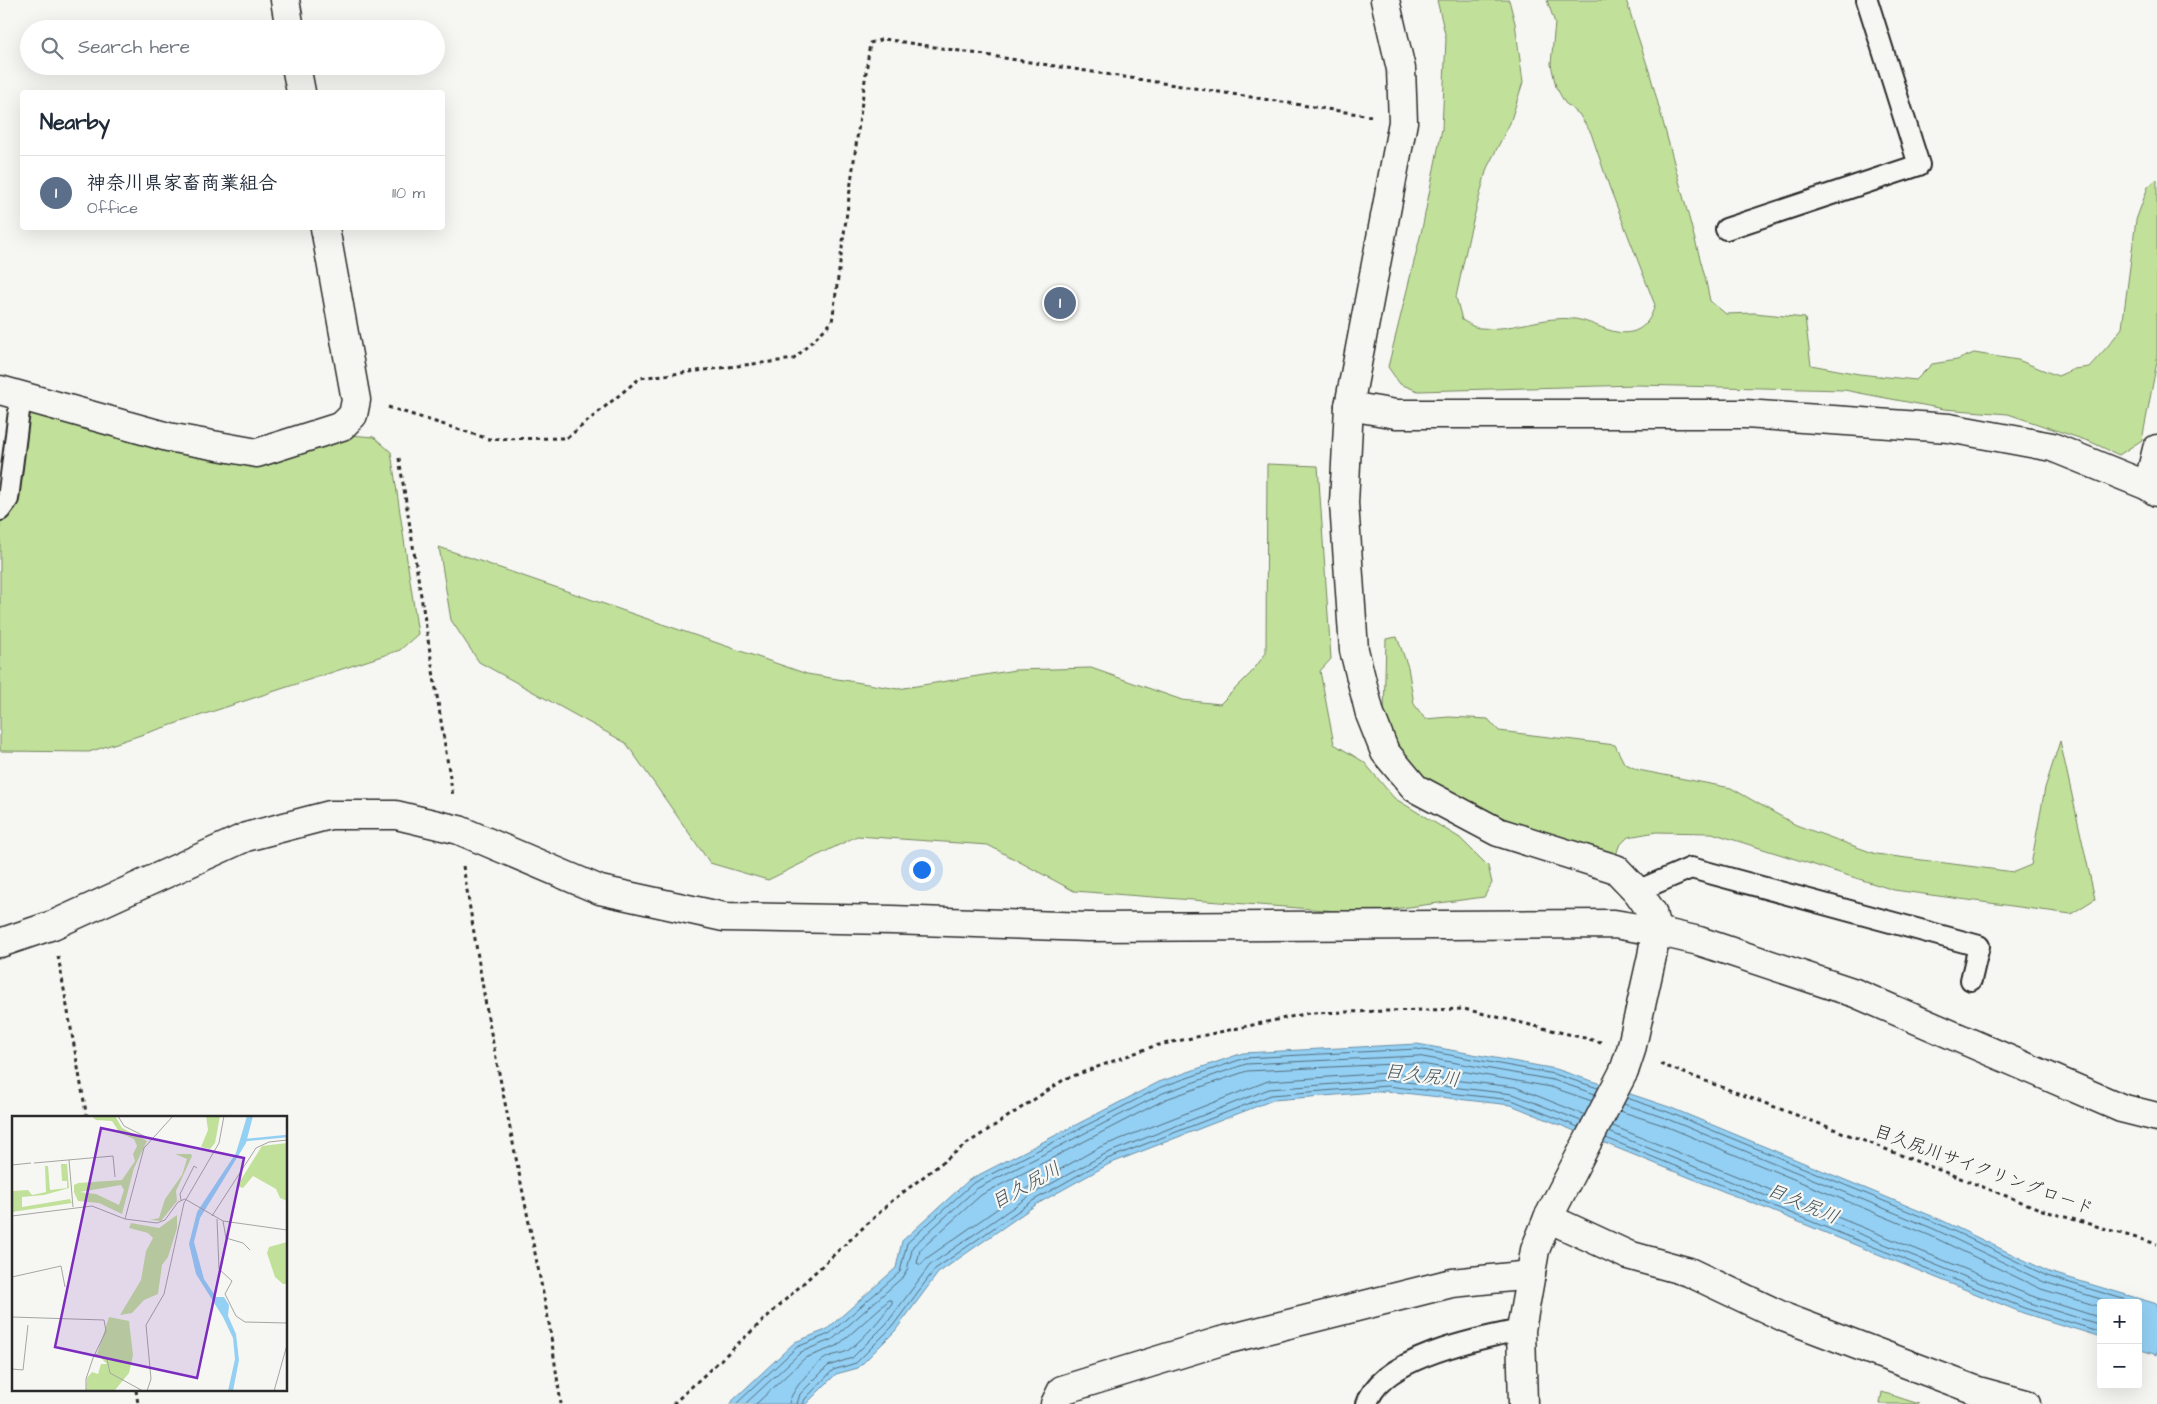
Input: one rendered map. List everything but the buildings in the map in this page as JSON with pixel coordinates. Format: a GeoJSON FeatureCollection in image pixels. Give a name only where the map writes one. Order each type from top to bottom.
{"type":"FeatureCollection","features":[{"type":"Feature","properties":{"kind":"street"},"geometry":{"type":"LineString","coordinates":[[285,0],[288,20]]}},
{"type":"Feature","properties":{"kind":"street"},"geometry":{"type":"LineString","coordinates":[[1385,0],[1401,69],[1404,122],[1349,406],[1344,503],[1354,650],[1370,714],[1384,752],[1415,788],[1498,832],[1616,869],[1637,891],[1652,912],[1656,931],[1631,1050],[1624,1071],[1554,1207],[1536,1250],[1521,1330],[1523,1404]]}},
{"type":"Feature","properties":{"kind":"street"},"geometry":{"type":"LineString","coordinates":[[298,75],[301,90]]}},
{"type":"Feature","properties":{"kind":"street"},"geometry":{"type":"LineString","coordinates":[[10,392],[168,437],[257,453],[342,426],[352,415],[356,400],[325,230]]}},
{"type":"Feature","properties":{"kind":"street"},"geometry":{"type":"LineString","coordinates":[[1349,406],[1396,414],[1746,414],[1949,428],[2052,447],[2152,489],[2157,449]]}},
{"type":"Feature","properties":{"kind":"street"},"geometry":{"type":"LineString","coordinates":[[0,943],[53,925],[246,837],[330,815],[396,815],[459,830],[600,890],[724,918],[892,920],[1088,927],[1614,924],[1656,931],[1699,941],[1855,993],[2121,1108],[2157,1117]]}},
{"type":"Feature","properties":{"kind":"street"},"geometry":{"type":"LineString","coordinates":[[1554,1207],[1628,1255],[1689,1272],[1795,1321],[1978,1391],[2026,1404]]}},
{"type":"Feature","properties":{"kind":"street"},"geometry":{"type":"LineString","coordinates":[[1056,1404],[1062,1390],[1221,1341],[1452,1283],[1530,1275]]}},
{"type":"Feature","properties":{"kind":"lane"},"geometry":{"type":"LineString","coordinates":[[1726,229],[1919,165],[1867,0]]}},
{"type":"Feature","properties":{"kind":"lane"},"geometry":{"type":"LineString","coordinates":[[0,510],[8,499],[10,392]]}},
{"type":"Feature","properties":{"kind":"lane"},"geometry":{"type":"LineString","coordinates":[[1637,891],[1691,868],[1979,946],[1971,980]]}},
{"type":"Feature","properties":{"kind":"lane"},"geometry":{"type":"LineString","coordinates":[[1367,1404],[1370,1395],[1388,1375],[1422,1357],[1490,1336],[1521,1330]]}},
{"type":"Feature","properties":{"kind":"path"},"geometry":{"type":"LineString","coordinates":[[386,398],[387,407],[489,439],[567,438],[640,378],[794,359],[832,322],[870,43],[884,39],[1404,122]]}},
{"type":"Feature","properties":{"kind":"path"},"geometry":{"type":"LineString","coordinates":[[399,458],[488,1018],[549,1323],[561,1404]]}},
{"type":"Feature","properties":{"kind":"path"},"geometry":{"type":"LineString","coordinates":[[53,925],[87,1116]]}},
{"type":"Feature","properties":{"kind":"path"},"geometry":{"type":"LineString","coordinates":[[673,1404],[893,1200],[965,1145],[1065,1080],[1154,1046],[1309,1013],[1464,1010]]}},
{"type":"Feature","properties":{"kind":"path","name":"目久尻川サイクリングロード"},"geometry":{"type":"LineString","coordinates":[[1831,1128],[2044,1211],[2157,1244]]}},
{"type":"Feature","properties":{"kind":"green space"},"geometry":{"type":"Polygon","coordinates":[[[1437,0],[1509,0],[1515,23],[1523,82],[1510,123],[1487,168],[1470,232],[1456,297],[1462,320],[1476,327],[1492,329],[1563,318],[1575,319],[1612,331],[1627,333],[1639,329],[1646,324],[1650,317],[1655,305],[1609,186],[1591,133],[1579,114],[1565,103],[1556,87],[1551,64],[1555,23],[1547,0],[1626,0],[1650,74],[1710,301],[1726,314],[1754,313],[1805,318],[1811,365],[1859,374],[1916,380],[1932,364],[1957,360],[1974,353],[2018,360],[2058,376],[2074,369],[2089,367],[2122,328],[2136,220],[2148,187],[2157,179],[2157,362],[2142,440],[2119,455],[2091,442],[2008,414],[1944,409],[1844,390],[1637,385],[1418,391],[1400,384],[1388,367],[1422,229],[1442,129],[1446,38],[1437,0]]]}},
{"type":"Feature","properties":{"kind":"green space"},"geometry":{"type":"Polygon","coordinates":[[[50,404],[252,450],[338,434],[374,437],[391,452],[418,634],[400,650],[89,752],[0,751],[0,482],[24,416],[50,404]]]}},
{"type":"Feature","properties":{"kind":"green space"},"geometry":{"type":"Polygon","coordinates":[[[1267,464],[1318,466],[1331,659],[1320,671],[1334,744],[1364,762],[1394,798],[1460,838],[1488,866],[1492,883],[1484,897],[1364,913],[1074,891],[988,845],[857,836],[768,880],[710,863],[626,743],[479,662],[451,620],[439,547],[807,674],[898,689],[1015,670],[1091,668],[1182,700],[1220,704],[1251,673],[1266,653],[1267,464]]]}},
{"type":"Feature","properties":{"kind":"green space"},"geometry":{"type":"Polygon","coordinates":[[[1397,637],[1408,667],[1414,704],[1425,719],[1449,717],[1488,719],[1499,731],[1615,745],[1624,763],[1638,770],[1731,788],[1796,825],[1876,854],[2014,872],[2031,865],[2045,788],[2060,741],[2095,899],[2071,914],[1894,890],[1712,833],[1656,832],[1628,837],[1619,846],[1616,855],[1504,819],[1432,784],[1398,752],[1384,716],[1386,639],[1397,637]]]}},
{"type":"Feature","properties":{"kind":"green space"},"geometry":{"type":"Polygon","coordinates":[[[1882,1392],[1919,1404],[1880,1404],[1882,1392]]]}},
{"type":"Feature","properties":{"kind":"water","name":"目久尻川"},"geometry":{"type":"Polygon","coordinates":[[[1417,1044],[1556,1069],[1669,1107],[1939,1219],[2049,1272],[2140,1299],[2097,1299],[2097,1336],[2023,1313],[1511,1105],[1386,1091],[1273,1100],[1109,1164],[1037,1204],[938,1273],[895,1331],[858,1368],[836,1374],[806,1404],[729,1404],[795,1342],[826,1330],[896,1268],[902,1241],[969,1180],[1159,1082],[1243,1053],[1417,1044]]]}},
{"type":"Feature","properties":{"kind":"water"},"geometry":{"type":"Polygon","coordinates":[[[2142,1300],[2157,1304],[2157,1355],[2142,1350],[2142,1300]]]}},
{"type":"Feature","properties":{"kind":"place","name":"神奈川県家畜商業組合"},"geometry":{"type":"Point","coordinates":[1060,303]}}]}
